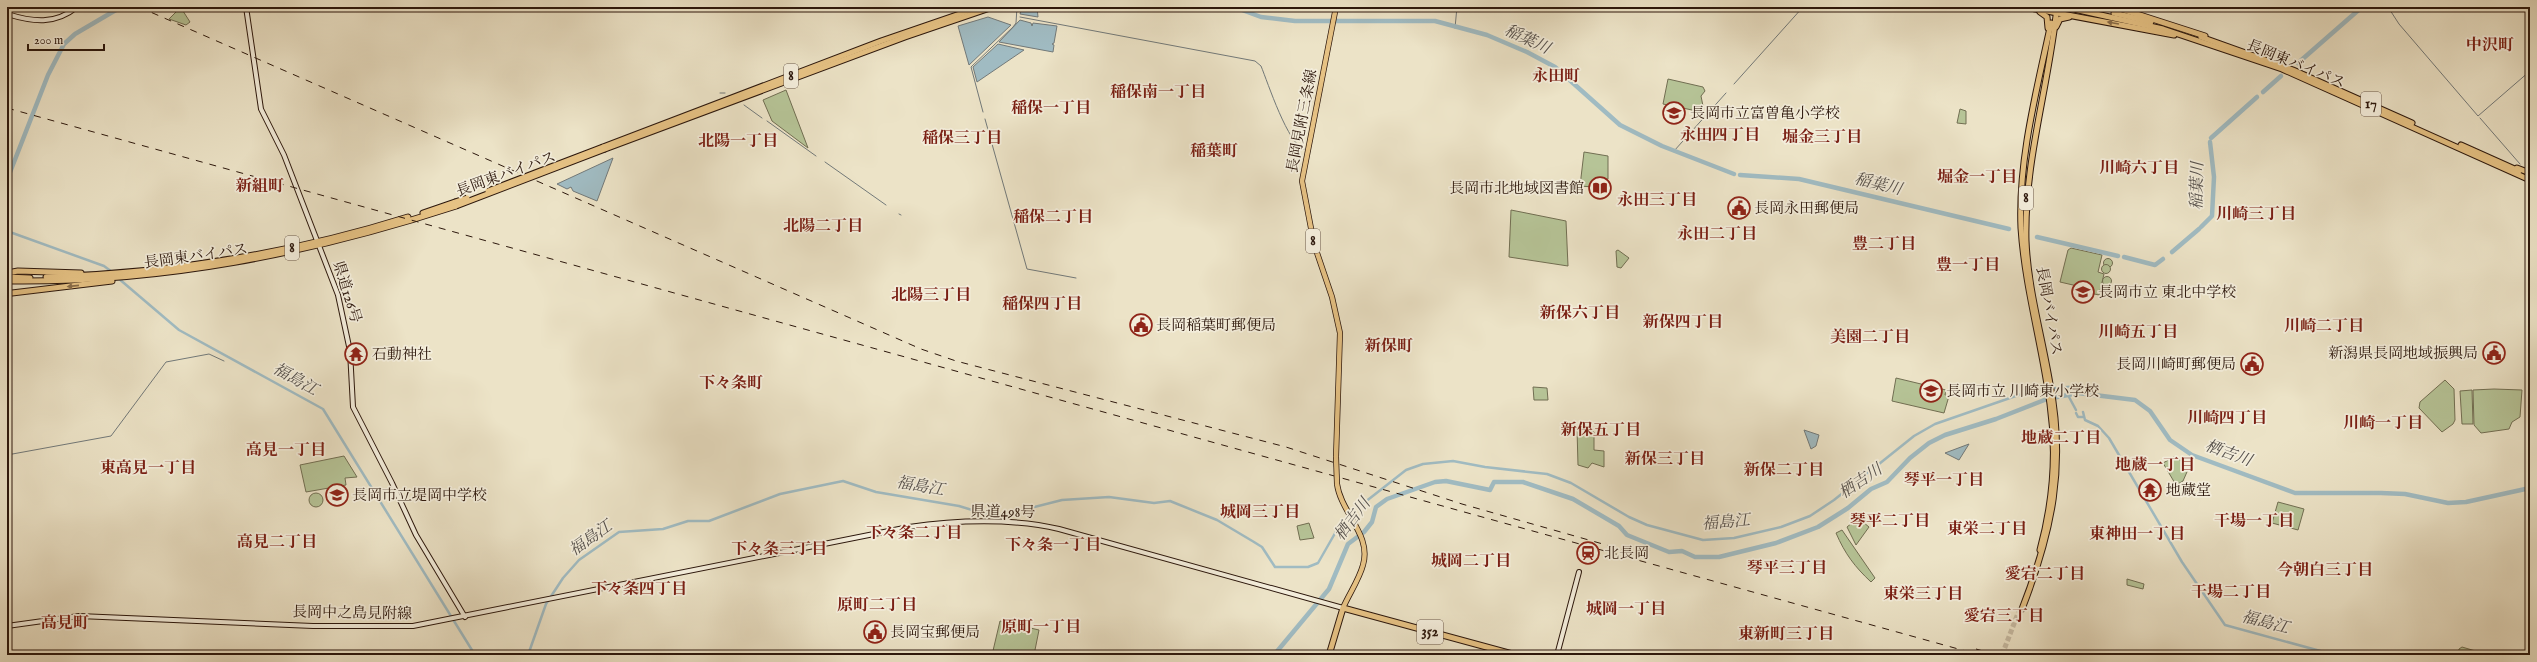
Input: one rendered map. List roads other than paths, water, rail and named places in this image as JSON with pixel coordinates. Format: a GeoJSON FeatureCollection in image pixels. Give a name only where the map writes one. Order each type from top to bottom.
{"type":"FeatureCollection","features":[{"type":"Feature","properties":{"kind":"highway","name":"長岡東バイパス"},"geometry":{"type":"LineString","coordinates":[[604,148],[881,41],[980,7]]}},
{"type":"Feature","properties":{"kind":"highway","name":"長岡東バイパス"},"geometry":{"type":"LineString","coordinates":[[7,281],[13,279],[107,277],[225,265],[319,244],[455,204],[905,37],[993,7]]}},
{"type":"Feature","properties":{"kind":"highway"},"geometry":{"type":"LineString","coordinates":[[2025,7],[2055,9]]}},
{"type":"Feature","properties":{"kind":"highway"},"geometry":{"type":"LineString","coordinates":[[2025,7],[2041,12],[2047,17],[2049,25],[2047,50]]}},
{"type":"Feature","properties":{"kind":"highway","name":"長岡東バイパス"},"geometry":{"type":"LineString","coordinates":[[2065,7],[2144,24],[2220,46],[2302,78],[2530,180]]}},
{"type":"Feature","properties":{"kind":"highway","name":"長岡東バイパス"},"geometry":{"type":"LineString","coordinates":[[2084,7],[2143,20],[2236,48],[2305,75],[2530,176]]}},
{"type":"Feature","properties":{"kind":"highway","name":"17"},"geometry":{"type":"LineString","coordinates":[[2115,7],[2236,48]]}},
{"type":"Feature","properties":{"kind":"highway","name":"17"},"geometry":{"type":"LineString","coordinates":[[2055,9],[2067,15],[2153,31],[2220,46]]}},
{"type":"Feature","properties":{"kind":"highway","name":"長岡バイパス"},"geometry":{"type":"LineString","coordinates":[[2021,608],[2036,561],[2048,513],[2054,462],[2053,412],[2028,295],[2021,214],[2026,151],[2055,9]]}},
{"type":"Feature","properties":{"kind":"highway"},"geometry":{"type":"LineString","coordinates":[[2047,50],[2060,19],[2068,17],[2082,18]]}},
{"type":"Feature","properties":{"kind":"highway","name":"17"},"geometry":{"type":"LineString","coordinates":[[2436,138],[2530,183]]}},
{"type":"Feature","properties":{"kind":"highway","name":"17"},"geometry":{"type":"LineString","coordinates":[[2482,154],[2530,173]]}},
{"type":"Feature","properties":{"kind":"highway"},"geometry":{"type":"LineString","coordinates":[[7,273],[18,271],[107,277]]}},
{"type":"Feature","properties":{"kind":"highway"},"geometry":{"type":"LineString","coordinates":[[12,293],[107,277],[152,273]]}},
{"type":"Feature","properties":{"kind":"highway","name":"長岡東バイパス"},"geometry":{"type":"LineString","coordinates":[[7,277],[13,279]]}},
{"type":"Feature","properties":{"kind":"highway"},"geometry":{"type":"LineString","coordinates":[[1329,655],[1343,608]]}},
{"type":"Feature","properties":{"kind":"highway","name":"352"},"geometry":{"type":"LineString","coordinates":[[1343,608],[1516,655]]}},
{"type":"Feature","properties":{"kind":"main road"},"geometry":{"type":"LineString","coordinates":[[7,14],[26,20],[44,21],[63,16],[77,7]]}},
{"type":"Feature","properties":{"kind":"main road","name":"県道126号"},"geometry":{"type":"LineString","coordinates":[[246,7],[262,109],[284,155],[338,295],[346,326],[350,351],[351,398],[355,412],[392,483],[416,535],[465,616]]}},
{"type":"Feature","properties":{"kind":"main road","name":"長岡見附三条線"},"geometry":{"type":"LineString","coordinates":[[1336,7],[1303,173],[1302,187],[1314,244],[1332,297],[1340,332],[1336,457],[1337,484],[1342,504],[1364,544],[1362,568],[1343,608]]}},
{"type":"Feature","properties":{"kind":"main road","name":"県道498号"},"geometry":{"type":"LineString","coordinates":[[716,566],[925,524],[1023,522],[1059,528],[1343,608]]}},
{"type":"Feature","properties":{"kind":"main road","name":"長岡中之島見附線"},"geometry":{"type":"LineString","coordinates":[[7,626],[79,616],[393,628],[420,626],[716,566]]}},
{"type":"Feature","properties":{"kind":"main road"},"geometry":{"type":"LineString","coordinates":[[1557,655],[1579,572]]}},
{"type":"Feature","properties":{"kind":"water"},"geometry":{"type":"Polygon","coordinates":[[[1022,7],[1037,7],[1038,17],[1020,14],[1022,7]]]}},
{"type":"Feature","properties":{"kind":"water"},"geometry":{"type":"Polygon","coordinates":[[[988,17],[1011,25],[969,65],[958,26],[988,17]]]}},
{"type":"Feature","properties":{"kind":"water"},"geometry":{"type":"Polygon","coordinates":[[[1020,20],[1031,23],[1032,26],[1033,23],[1057,26],[1054,43],[1052,44],[1054,45],[1053,52],[999,42],[1020,20]]]}},
{"type":"Feature","properties":{"kind":"water"},"geometry":{"type":"Polygon","coordinates":[[[998,44],[1024,50],[977,82],[973,67],[998,44]]]}},
{"type":"Feature","properties":{"kind":"water"},"geometry":{"type":"Polygon","coordinates":[[[613,158],[597,201],[573,191],[571,187],[567,189],[557,184],[613,158]]]}},
{"type":"Feature","properties":{"kind":"water"},"geometry":{"type":"Polygon","coordinates":[[[1804,430],[1819,435],[1816,446],[1811,449],[1804,430]]]}},
{"type":"Feature","properties":{"kind":"water"},"geometry":{"type":"Polygon","coordinates":[[[1969,444],[1959,460],[1945,453],[1969,444]]]}},
{"type":"Feature","properties":{"kind":"waterway"},"geometry":{"type":"LineString","coordinates":[[7,180],[48,75],[64,44],[75,34],[121,7]]}},
{"type":"Feature","properties":{"kind":"waterway"},"geometry":{"type":"LineString","coordinates":[[983,112],[971,67],[1013,27],[1016,23],[1017,7]]}},
{"type":"Feature","properties":{"kind":"waterway","name":"稲葉川"},"geometry":{"type":"LineString","coordinates":[[1234,7],[1261,17],[1295,21],[1435,21],[1487,35],[1527,52],[1555,67],[1620,125],[1662,146],[1734,174]]}},
{"type":"Feature","properties":{"kind":"waterway"},"geometry":{"type":"LineString","coordinates":[[1455,28],[1457,7]]}},
{"type":"Feature","properties":{"kind":"waterway"},"geometry":{"type":"LineString","coordinates":[[1734,84],[1803,7]]}},
{"type":"Feature","properties":{"kind":"waterway","name":"稲葉川"},"geometry":{"type":"LineString","coordinates":[[2298,63],[2362,7]]}},
{"type":"Feature","properties":{"kind":"waterway"},"geometry":{"type":"LineString","coordinates":[[2388,7],[2399,24],[2478,116],[2530,71]]}},
{"type":"Feature","properties":{"kind":"waterway"},"geometry":{"type":"LineString","coordinates":[[1020,17],[1255,61],[1261,66],[1273,99],[1285,125],[1298,145],[1304,149]]}},
{"type":"Feature","properties":{"kind":"waterway","name":"稲葉川"},"geometry":{"type":"LineString","coordinates":[[2263,92],[2281,76]]}},
{"type":"Feature","properties":{"kind":"waterway"},"geometry":{"type":"LineString","coordinates":[[720,93],[725,93]]}},
{"type":"Feature","properties":{"kind":"waterway"},"geometry":{"type":"LineString","coordinates":[[1674,151],[1726,93]]}},
{"type":"Feature","properties":{"kind":"waterway","name":"稲葉川"},"geometry":{"type":"LineString","coordinates":[[2211,138],[2257,97]]}},
{"type":"Feature","properties":{"kind":"waterway"},"geometry":{"type":"LineString","coordinates":[[744,105],[762,118]]}},
{"type":"Feature","properties":{"kind":"waterway"},"geometry":{"type":"LineString","coordinates":[[2480,118],[2520,164]]}},
{"type":"Feature","properties":{"kind":"waterway"},"geometry":{"type":"LineString","coordinates":[[985,119],[1027,269],[1076,278]]}},
{"type":"Feature","properties":{"kind":"waterway"},"geometry":{"type":"LineString","coordinates":[[767,121],[816,156]]}},
{"type":"Feature","properties":{"kind":"waterway","name":"稲葉川"},"geometry":{"type":"LineString","coordinates":[[2201,227],[2212,216],[2214,177],[2210,142]]}},
{"type":"Feature","properties":{"kind":"waterway"},"geometry":{"type":"LineString","coordinates":[[825,162],[886,205]]}},
{"type":"Feature","properties":{"kind":"waterway","name":"稲葉川"},"geometry":{"type":"LineString","coordinates":[[1740,175],[1799,179],[2009,229]]}},
{"type":"Feature","properties":{"kind":"waterway","name":"稲葉川"},"geometry":{"type":"LineString","coordinates":[[2172,252],[2199,229]]}},
{"type":"Feature","properties":{"kind":"waterway","name":"福島江"},"geometry":{"type":"LineString","coordinates":[[7,231],[104,266],[112,272]]}},
{"type":"Feature","properties":{"kind":"waterway","name":"稲葉川"},"geometry":{"type":"LineString","coordinates":[[2037,237],[2118,256]]}},
{"type":"Feature","properties":{"kind":"waterway","name":"稲葉川"},"geometry":{"type":"LineString","coordinates":[[2124,257],[2155,265],[2163,259]]}},
{"type":"Feature","properties":{"kind":"waterway","name":"福島江"},"geometry":{"type":"LineString","coordinates":[[118,278],[179,330],[323,409],[475,655]]}},
{"type":"Feature","properties":{"kind":"waterway"},"geometry":{"type":"LineString","coordinates":[[7,455],[111,436],[166,362],[209,354],[224,361]]}},
{"type":"Feature","properties":{"kind":"waterway","name":"福島江"},"geometry":{"type":"LineString","coordinates":[[1360,506],[1406,470],[1423,464],[1453,461],[1485,467],[1547,474],[1571,483],[1629,517],[1647,525],[1703,540],[1734,538],[1781,527],[1810,516],[1834,500],[1914,436],[1935,424],[2033,390],[2079,386],[2082,389]]}},
{"type":"Feature","properties":{"kind":"waterway","name":"栖吉川"},"geometry":{"type":"LineString","coordinates":[[1274,655],[1329,589],[1348,544],[1364,532],[1372,522],[1376,507],[1387,499],[1435,482],[1446,481],[1490,490],[1494,482],[1523,482],[1573,499],[1619,526],[1627,535],[1669,552],[1682,551],[1695,557],[1719,557],[1776,543],[1818,527],[1848,508],[1871,489],[1887,482],[1910,458],[1929,443],[1945,435],[1996,419],[2047,399],[2078,393],[2135,400],[2150,411],[2170,440],[2192,455],[2295,493],[2405,494],[2448,503],[2466,502],[2530,488]]}},
{"type":"Feature","properties":{"kind":"waterway","name":"福島江"},"geometry":{"type":"LineString","coordinates":[[2069,397],[2076,410]]}},
{"type":"Feature","properties":{"kind":"waterway","name":"福島江"},"geometry":{"type":"LineString","coordinates":[[2083,412],[2085,420],[2098,426],[2109,438],[2182,562],[2225,625],[2335,655]]}},
{"type":"Feature","properties":{"kind":"waterway","name":"福島江"},"geometry":{"type":"LineString","coordinates":[[2076,413],[2078,417],[2083,417]]}},
{"type":"Feature","properties":{"kind":"waterway","name":"福島江"},"geometry":{"type":"LineString","coordinates":[[528,655],[546,604],[563,578],[579,560],[619,532],[663,529],[688,521],[709,521],[780,494],[843,481],[876,492],[959,506],[995,517],[1062,500],[1109,497],[1154,503],[1170,501],[1217,520],[1262,547],[1275,567],[1308,567],[1318,563],[1338,528]]}},
{"type":"Feature","properties":{"kind":"tunnel"},"geometry":{"type":"LineString","coordinates":[[2002,655],[2020,608]]}},
{"type":"Feature","properties":{"kind":"railway"},"geometry":{"type":"LineString","coordinates":[[139,7],[921,349],[956,361],[1286,447],[1462,504],[1631,552]]}},
{"type":"Feature","properties":{"kind":"railway"},"geometry":{"type":"LineString","coordinates":[[7,108],[1980,655]]}},
{"type":"Feature","properties":{"kind":"railway"},"geometry":{"type":"LineString","coordinates":[[1976,649],[1997,655]]}},
{"type":"Feature","properties":{"kind":"place","name":"長岡市立富曽亀小学校"},"geometry":{"type":"Point","coordinates":[1674,113]}},
{"type":"Feature","properties":{"kind":"place","name":"長岡市北地域図書館"},"geometry":{"type":"Point","coordinates":[1600,188]}},
{"type":"Feature","properties":{"kind":"place","name":"長岡永田郵便局"},"geometry":{"type":"Point","coordinates":[1739,208]}},
{"type":"Feature","properties":{"kind":"place","name":"長岡市立 東北中学校"},"geometry":{"type":"Point","coordinates":[2083,292]}},
{"type":"Feature","properties":{"kind":"place","name":"長岡稲葉町郵便局"},"geometry":{"type":"Point","coordinates":[1141,325]}},
{"type":"Feature","properties":{"kind":"place","name":"新潟県長岡地域振興局"},"geometry":{"type":"Point","coordinates":[2494,353]}},
{"type":"Feature","properties":{"kind":"place","name":"石動神社"},"geometry":{"type":"Point","coordinates":[356,354]}},
{"type":"Feature","properties":{"kind":"place","name":"長岡川崎町郵便局"},"geometry":{"type":"Point","coordinates":[2252,364]}},
{"type":"Feature","properties":{"kind":"place","name":"長岡市立 川崎東小学校"},"geometry":{"type":"Point","coordinates":[1931,391]}},
{"type":"Feature","properties":{"kind":"place","name":"地蔵堂"},"geometry":{"type":"Point","coordinates":[2150,490]}},
{"type":"Feature","properties":{"kind":"place","name":"長岡市立堤岡中学校"},"geometry":{"type":"Point","coordinates":[337,495]}},
{"type":"Feature","properties":{"kind":"place","name":"北長岡"},"geometry":{"type":"Point","coordinates":[1588,553]}},
{"type":"Feature","properties":{"kind":"place","name":"長岡宝郵便局"},"geometry":{"type":"Point","coordinates":[875,632]}},
{"type":"Feature","properties":{"kind":"district","name":"中沢町"},"geometry":{"type":"Point","coordinates":[2490,46]}},
{"type":"Feature","properties":{"kind":"district","name":"永田町"},"geometry":{"type":"Point","coordinates":[1556,77]}},
{"type":"Feature","properties":{"kind":"district","name":"稲保南一丁目"},"geometry":{"type":"Point","coordinates":[1158,93]}},
{"type":"Feature","properties":{"kind":"district","name":"稲保一丁目"},"geometry":{"type":"Point","coordinates":[1051,109]}},
{"type":"Feature","properties":{"kind":"district","name":"永田四丁目"},"geometry":{"type":"Point","coordinates":[1720,136]}},
{"type":"Feature","properties":{"kind":"district","name":"堀金三丁目"},"geometry":{"type":"Point","coordinates":[1822,138]}},
{"type":"Feature","properties":{"kind":"district","name":"稲保三丁目"},"geometry":{"type":"Point","coordinates":[962,139]}},
{"type":"Feature","properties":{"kind":"district","name":"北陽一丁目"},"geometry":{"type":"Point","coordinates":[738,142]}},
{"type":"Feature","properties":{"kind":"district","name":"稲葉町"},"geometry":{"type":"Point","coordinates":[1214,152]}},
{"type":"Feature","properties":{"kind":"district","name":"川崎六丁目"},"geometry":{"type":"Point","coordinates":[2139,169]}},
{"type":"Feature","properties":{"kind":"district","name":"堀金一丁目"},"geometry":{"type":"Point","coordinates":[1977,178]}},
{"type":"Feature","properties":{"kind":"district","name":"新組町"},"geometry":{"type":"Point","coordinates":[260,187]}},
{"type":"Feature","properties":{"kind":"district","name":"永田三丁目"},"geometry":{"type":"Point","coordinates":[1657,201]}},
{"type":"Feature","properties":{"kind":"district","name":"川崎三丁目"},"geometry":{"type":"Point","coordinates":[2256,215]}},
{"type":"Feature","properties":{"kind":"district","name":"稲保二丁目"},"geometry":{"type":"Point","coordinates":[1053,218]}},
{"type":"Feature","properties":{"kind":"district","name":"北陽二丁目"},"geometry":{"type":"Point","coordinates":[823,227]}},
{"type":"Feature","properties":{"kind":"district","name":"永田二丁目"},"geometry":{"type":"Point","coordinates":[1717,235]}},
{"type":"Feature","properties":{"kind":"district","name":"豊二丁目"},"geometry":{"type":"Point","coordinates":[1884,245]}},
{"type":"Feature","properties":{"kind":"district","name":"豊一丁目"},"geometry":{"type":"Point","coordinates":[1968,266]}},
{"type":"Feature","properties":{"kind":"district","name":"北陽三丁目"},"geometry":{"type":"Point","coordinates":[931,296]}},
{"type":"Feature","properties":{"kind":"district","name":"稲保四丁目"},"geometry":{"type":"Point","coordinates":[1042,305]}},
{"type":"Feature","properties":{"kind":"district","name":"新保六丁目"},"geometry":{"type":"Point","coordinates":[1580,314]}},
{"type":"Feature","properties":{"kind":"district","name":"新保四丁目"},"geometry":{"type":"Point","coordinates":[1683,323]}},
{"type":"Feature","properties":{"kind":"district","name":"川崎二丁目"},"geometry":{"type":"Point","coordinates":[2324,327]}},
{"type":"Feature","properties":{"kind":"district","name":"川崎五丁目"},"geometry":{"type":"Point","coordinates":[2138,333]}},
{"type":"Feature","properties":{"kind":"district","name":"美園二丁目"},"geometry":{"type":"Point","coordinates":[1870,338]}},
{"type":"Feature","properties":{"kind":"district","name":"新保町"},"geometry":{"type":"Point","coordinates":[1389,347]}},
{"type":"Feature","properties":{"kind":"district","name":"下々条町"},"geometry":{"type":"Point","coordinates":[731,384]}},
{"type":"Feature","properties":{"kind":"district","name":"川崎四丁目"},"geometry":{"type":"Point","coordinates":[2227,419]}},
{"type":"Feature","properties":{"kind":"district","name":"川崎一丁目"},"geometry":{"type":"Point","coordinates":[2383,424]}},
{"type":"Feature","properties":{"kind":"district","name":"新保五丁目"},"geometry":{"type":"Point","coordinates":[1601,431]}},
{"type":"Feature","properties":{"kind":"district","name":"地蔵二丁目"},"geometry":{"type":"Point","coordinates":[2061,439]}},
{"type":"Feature","properties":{"kind":"district","name":"高見一丁目"},"geometry":{"type":"Point","coordinates":[286,451]}},
{"type":"Feature","properties":{"kind":"district","name":"新保三丁目"},"geometry":{"type":"Point","coordinates":[1665,460]}},
{"type":"Feature","properties":{"kind":"district","name":"地蔵一丁目"},"geometry":{"type":"Point","coordinates":[2155,466]}},
{"type":"Feature","properties":{"kind":"district","name":"東高見一丁目"},"geometry":{"type":"Point","coordinates":[148,469]}},
{"type":"Feature","properties":{"kind":"district","name":"新保二丁目"},"geometry":{"type":"Point","coordinates":[1784,471]}},
{"type":"Feature","properties":{"kind":"district","name":"琴平一丁目"},"geometry":{"type":"Point","coordinates":[1944,481]}},
{"type":"Feature","properties":{"kind":"district","name":"城岡三丁目"},"geometry":{"type":"Point","coordinates":[1260,513]}},
{"type":"Feature","properties":{"kind":"district","name":"琴平二丁目"},"geometry":{"type":"Point","coordinates":[1890,522]}},
{"type":"Feature","properties":{"kind":"district","name":"干場一丁目"},"geometry":{"type":"Point","coordinates":[2254,522]}},
{"type":"Feature","properties":{"kind":"district","name":"東栄二丁目"},"geometry":{"type":"Point","coordinates":[1987,530]}},
{"type":"Feature","properties":{"kind":"district","name":"下々条二丁目"},"geometry":{"type":"Point","coordinates":[914,534]}},
{"type":"Feature","properties":{"kind":"district","name":"東神田一丁目"},"geometry":{"type":"Point","coordinates":[2137,535]}},
{"type":"Feature","properties":{"kind":"district","name":"高見二丁目"},"geometry":{"type":"Point","coordinates":[277,543]}},
{"type":"Feature","properties":{"kind":"district","name":"下々条一丁目"},"geometry":{"type":"Point","coordinates":[1053,546]}},
{"type":"Feature","properties":{"kind":"district","name":"下々条三丁目"},"geometry":{"type":"Point","coordinates":[779,550]}},
{"type":"Feature","properties":{"kind":"district","name":"城岡二丁目"},"geometry":{"type":"Point","coordinates":[1471,562]}},
{"type":"Feature","properties":{"kind":"district","name":"琴平三丁目"},"geometry":{"type":"Point","coordinates":[1787,569]}},
{"type":"Feature","properties":{"kind":"district","name":"今朝白三丁目"},"geometry":{"type":"Point","coordinates":[2325,571]}},
{"type":"Feature","properties":{"kind":"district","name":"愛宕二丁目"},"geometry":{"type":"Point","coordinates":[2045,575]}},
{"type":"Feature","properties":{"kind":"district","name":"下々条四丁目"},"geometry":{"type":"Point","coordinates":[639,590]}},
{"type":"Feature","properties":{"kind":"district","name":"干場二丁目"},"geometry":{"type":"Point","coordinates":[2231,593]}},
{"type":"Feature","properties":{"kind":"district","name":"東栄三丁目"},"geometry":{"type":"Point","coordinates":[1923,595]}},
{"type":"Feature","properties":{"kind":"district","name":"原町二丁目"},"geometry":{"type":"Point","coordinates":[877,606]}},
{"type":"Feature","properties":{"kind":"district","name":"城岡一丁目"},"geometry":{"type":"Point","coordinates":[1626,610]}},
{"type":"Feature","properties":{"kind":"district","name":"愛宕三丁目"},"geometry":{"type":"Point","coordinates":[2004,617]}},
{"type":"Feature","properties":{"kind":"district","name":"高見町"},"geometry":{"type":"Point","coordinates":[65,624]}},
{"type":"Feature","properties":{"kind":"district","name":"原町一丁目"},"geometry":{"type":"Point","coordinates":[1041,628]}},
{"type":"Feature","properties":{"kind":"district","name":"東新町三丁目"},"geometry":{"type":"Point","coordinates":[1786,635]}}]}
